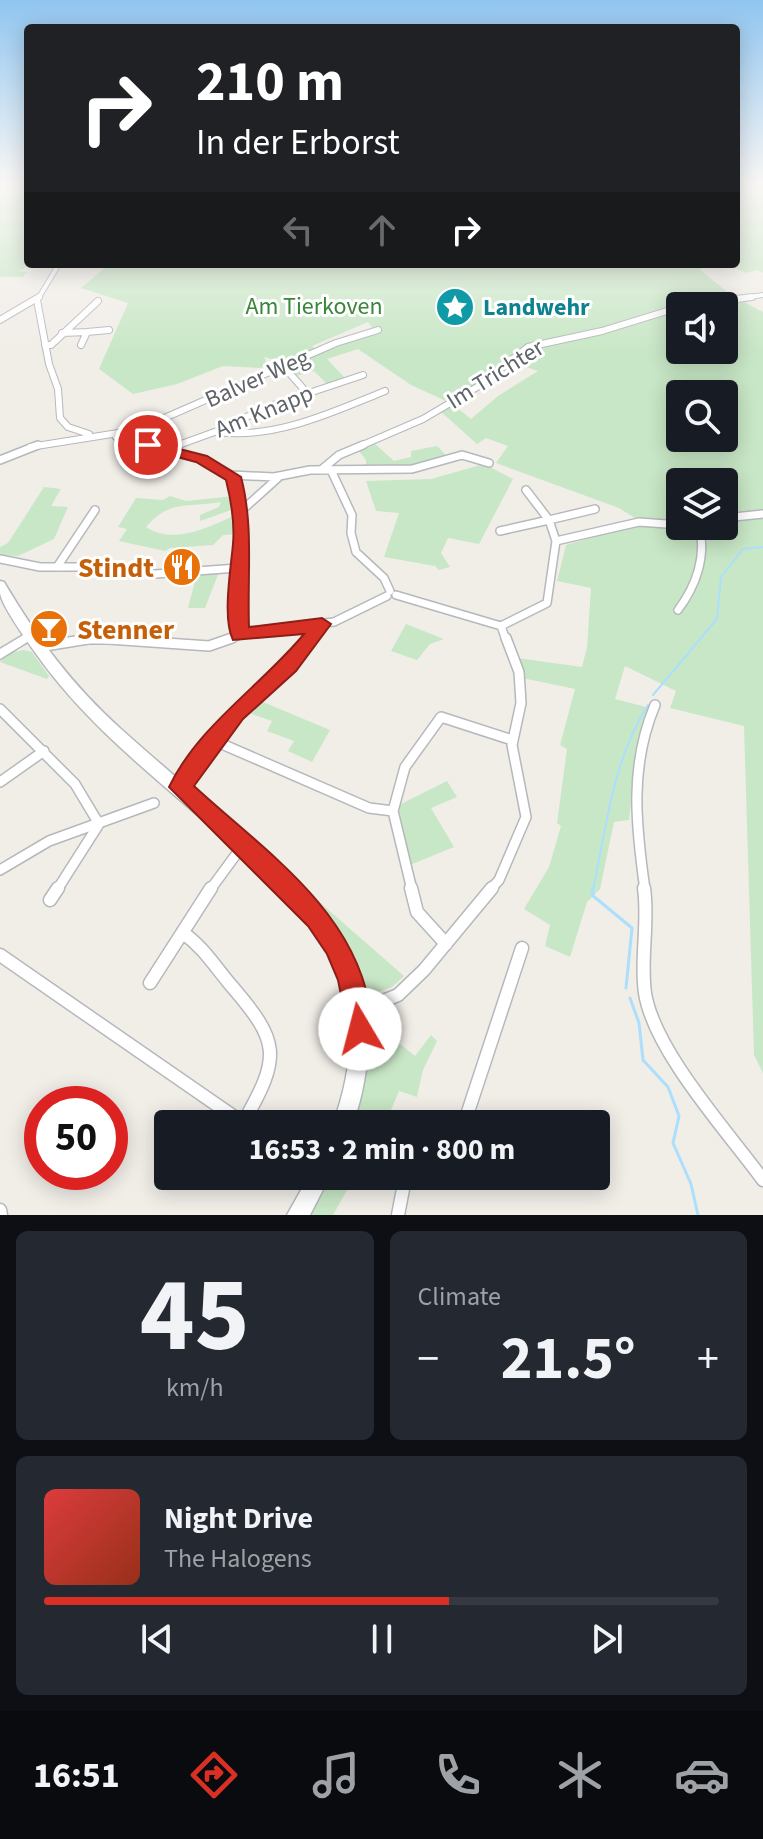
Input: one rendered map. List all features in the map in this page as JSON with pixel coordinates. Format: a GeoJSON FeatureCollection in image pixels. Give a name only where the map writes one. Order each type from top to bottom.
{"type":"FeatureCollection","features":[{"type":"Feature","properties":{"kind":"main road"},"geometry":{"type":"LineString","coordinates":[[0,585],[30,635],[72,687],[305,903],[326,929],[344,961],[359,1011],[357,1072],[347,1110]]}},
{"type":"Feature","properties":{"kind":"main road"},"geometry":{"type":"LineString","coordinates":[[298,1215],[312,1190]]}},
{"type":"Feature","properties":{"kind":"street"},"geometry":{"type":"LineString","coordinates":[[0,320],[37,300],[57,268]]}},
{"type":"Feature","properties":{"kind":"street","name":"Im Trichter"},"geometry":{"type":"LineString","coordinates":[[738,299],[763,295]]}},
{"type":"Feature","properties":{"kind":"street"},"geometry":{"type":"LineString","coordinates":[[37,300],[45,345],[58,389],[60,418],[74,430],[98,435]]}},
{"type":"Feature","properties":{"kind":"street"},"geometry":{"type":"LineString","coordinates":[[45,345],[51,345],[98,301]]}},
{"type":"Feature","properties":{"kind":"street","name":"Im Trichter"},"geometry":{"type":"LineString","coordinates":[[321,470],[339,455],[423,419],[479,386],[528,347],[548,340],[602,331],[666,312]]}},
{"type":"Feature","properties":{"kind":"street"},"geometry":{"type":"LineString","coordinates":[[61,333],[109,330]]}},
{"type":"Feature","properties":{"kind":"street","name":"Balver Weg"},"geometry":{"type":"LineString","coordinates":[[0,460],[24,446],[98,435],[115,437],[285,368],[336,343],[378,330]]}},
{"type":"Feature","properties":{"kind":"street"},"geometry":{"type":"LineString","coordinates":[[81,345],[87,332]]}},
{"type":"Feature","properties":{"kind":"street"},"geometry":{"type":"LineString","coordinates":[[285,368],[308,394]]}},
{"type":"Feature","properties":{"kind":"street","name":"Am Knapp"},"geometry":{"type":"LineString","coordinates":[[167,449],[216,432],[267,407],[363,375]]}},
{"type":"Feature","properties":{"kind":"street"},"geometry":{"type":"LineString","coordinates":[[216,432],[239,435],[303,420],[385,391]]}},
{"type":"Feature","properties":{"kind":"street"},"geometry":{"type":"LineString","coordinates":[[115,437],[201,459],[231,475],[279,477],[321,470],[412,469],[462,455],[489,463]]}},
{"type":"Feature","properties":{"kind":"street"},"geometry":{"type":"LineString","coordinates":[[331,470],[352,515],[351,533],[356,552],[384,578],[391,594]]}},
{"type":"Feature","properties":{"kind":"street"},"geometry":{"type":"LineString","coordinates":[[231,475],[240,512],[239,635]]}},
{"type":"Feature","properties":{"kind":"street"},"geometry":{"type":"LineString","coordinates":[[240,512],[279,477]]}},
{"type":"Feature","properties":{"kind":"street"},"geometry":{"type":"LineString","coordinates":[[39,647],[94,638],[209,646],[239,635],[334,622],[391,594],[501,626],[539,610],[547,603],[556,541],[549,520],[526,490]]}},
{"type":"Feature","properties":{"kind":"street"},"geometry":{"type":"LineString","coordinates":[[500,531],[595,509]]}},
{"type":"Feature","properties":{"kind":"street"},"geometry":{"type":"LineString","coordinates":[[57,567],[95,510]]}},
{"type":"Feature","properties":{"kind":"street"},"geometry":{"type":"LineString","coordinates":[[738,517],[763,514]]}},
{"type":"Feature","properties":{"kind":"street"},"geometry":{"type":"LineString","coordinates":[[556,541],[639,522],[666,524]]}},
{"type":"Feature","properties":{"kind":"street"},"geometry":{"type":"LineString","coordinates":[[678,610],[691,592],[701,540]]}},
{"type":"Feature","properties":{"kind":"street"},"geometry":{"type":"LineString","coordinates":[[0,559],[57,567],[107,567],[155,574],[238,568]]}},
{"type":"Feature","properties":{"kind":"street"},"geometry":{"type":"LineString","coordinates":[[180,787],[236,713],[289,666],[322,624]]}},
{"type":"Feature","properties":{"kind":"street"},"geometry":{"type":"LineString","coordinates":[[359,1011],[405,990],[446,944],[499,880],[526,817],[512,740],[521,692],[519,672],[501,626]]}},
{"type":"Feature","properties":{"kind":"street"},"geometry":{"type":"LineString","coordinates":[[0,655],[30,635]]}},
{"type":"Feature","properties":{"kind":"street"},"geometry":{"type":"LineString","coordinates":[[655,705],[644,731],[634,810],[647,908],[645,993],[657,1028],[673,1058],[763,1180]]}},
{"type":"Feature","properties":{"kind":"street"},"geometry":{"type":"LineString","coordinates":[[0,709],[75,784],[99,824]]}},
{"type":"Feature","properties":{"kind":"street"},"geometry":{"type":"LineString","coordinates":[[446,944],[417,912],[393,811],[397,786],[405,767],[441,717],[512,740]]}},
{"type":"Feature","properties":{"kind":"street"},"geometry":{"type":"LineString","coordinates":[[215,741],[376,810],[393,811]]}},
{"type":"Feature","properties":{"kind":"street"},"geometry":{"type":"LineString","coordinates":[[0,782],[44,751]]}},
{"type":"Feature","properties":{"kind":"street"},"geometry":{"type":"LineString","coordinates":[[3,866],[154,803]]}},
{"type":"Feature","properties":{"kind":"street"},"geometry":{"type":"LineString","coordinates":[[50,900],[87,848],[99,824]]}},
{"type":"Feature","properties":{"kind":"street"},"geometry":{"type":"LineString","coordinates":[[150,983],[230,859],[243,845]]}},
{"type":"Feature","properties":{"kind":"street"},"geometry":{"type":"LineString","coordinates":[[0,955],[243,1123],[272,1069],[273,1050],[267,1027],[183,933]]}},
{"type":"Feature","properties":{"kind":"street"},"geometry":{"type":"LineString","coordinates":[[469,1110],[522,948]]}},
{"type":"Feature","properties":{"kind":"street"},"geometry":{"type":"LineString","coordinates":[[398,1215],[403,1190]]}},
{"type":"Feature","properties":{"kind":"green space"},"geometry":{"type":"Polygon","coordinates":[[[0,240],[24,240],[25,268],[19,271],[27,272],[23,277],[0,277],[0,240]]]}},
{"type":"Feature","properties":{"kind":"green space"},"geometry":{"type":"Polygon","coordinates":[[[740,240],[763,240],[763,273],[758,270],[746,273],[735,268],[740,268],[740,240]]]}},
{"type":"Feature","properties":{"kind":"green space","name":"Am Tierkoven"},"geometry":{"type":"Polygon","coordinates":[[[104,268],[706,268],[699,269],[727,292],[666,292],[666,364],[738,364],[738,299],[763,312],[763,1073],[754,1055],[744,726],[670,708],[676,691],[625,666],[615,699],[650,708],[636,757],[629,820],[614,822],[600,889],[587,902],[570,957],[545,946],[550,925],[524,909],[549,867],[561,826],[557,823],[567,749],[560,745],[575,689],[522,678],[517,658],[582,667],[587,647],[591,588],[557,581],[566,545],[643,523],[619,508],[496,463],[508,446],[486,438],[477,444],[440,411],[452,404],[471,419],[498,396],[538,371],[511,362],[448,402],[411,385],[358,349],[327,359],[346,379],[328,385],[314,371],[296,376],[286,368],[373,329],[368,322],[312,346],[316,350],[255,379],[272,367],[267,365],[275,360],[264,357],[267,363],[261,368],[223,366],[177,384],[133,394],[99,369],[128,303],[81,288],[104,268]]]}},
{"type":"Feature","properties":{"kind":"green space"},"geometry":{"type":"Polygon","coordinates":[[[374,443],[394,461],[411,457],[411,451],[437,446],[448,457],[412,468],[366,470],[366,460],[358,450],[374,443]]]}},
{"type":"Feature","properties":{"kind":"green space"},"geometry":{"type":"Polygon","coordinates":[[[484,464],[513,479],[479,544],[448,538],[441,553],[450,567],[439,570],[435,566],[384,557],[399,513],[376,511],[366,481],[431,479],[484,464]]]}},
{"type":"Feature","properties":{"kind":"green space"},"geometry":{"type":"Polygon","coordinates":[[[44,487],[61,489],[51,506],[68,507],[54,539],[18,556],[0,555],[0,547],[8,543],[44,487]]]}},
{"type":"Feature","properties":{"kind":"green space"},"geometry":{"type":"Polygon","coordinates":[[[170,496],[186,501],[235,496],[237,508],[200,521],[200,515],[219,507],[221,502],[180,506],[163,512],[146,527],[168,535],[180,534],[238,514],[239,534],[223,535],[213,545],[165,551],[119,541],[127,529],[118,527],[136,498],[163,500],[170,496]]]}},
{"type":"Feature","properties":{"kind":"green space"},"geometry":{"type":"Polygon","coordinates":[[[219,572],[205,608],[188,608],[197,574],[219,572]]]}},
{"type":"Feature","properties":{"kind":"green space"},"geometry":{"type":"Polygon","coordinates":[[[406,624],[444,639],[430,644],[417,660],[391,651],[406,624]]]}},
{"type":"Feature","properties":{"kind":"green space"},"geometry":{"type":"Polygon","coordinates":[[[32,652],[49,676],[47,679],[0,662],[9,653],[32,652]]]}},
{"type":"Feature","properties":{"kind":"green space"},"geometry":{"type":"Polygon","coordinates":[[[258,700],[330,730],[312,762],[288,751],[294,741],[267,731],[272,721],[246,712],[258,700]]]}},
{"type":"Feature","properties":{"kind":"green space"},"geometry":{"type":"Polygon","coordinates":[[[447,781],[457,797],[431,808],[454,847],[410,865],[397,806],[447,781]]]}},
{"type":"Feature","properties":{"kind":"green space"},"geometry":{"type":"Polygon","coordinates":[[[316,901],[404,976],[392,987],[368,995],[340,932],[316,901]]]}},
{"type":"Feature","properties":{"kind":"green space"},"geometry":{"type":"Polygon","coordinates":[[[431,1035],[437,1041],[423,1070],[417,1097],[399,1091],[391,1110],[353,1110],[364,1043],[394,1039],[415,1056],[431,1035]]]}},
{"type":"Feature","properties":{"kind":"green space"},"geometry":{"type":"Polygon","coordinates":[[[323,1190],[347,1190],[333,1215],[310,1215],[323,1190]]]}},
{"type":"Feature","properties":{"kind":"waterway"},"geometry":{"type":"LineString","coordinates":[[653,695],[717,619],[721,577],[743,549],[763,547]]}},
{"type":"Feature","properties":{"kind":"waterway"},"geometry":{"type":"LineString","coordinates":[[593,890],[619,771],[626,748],[648,705]]}},
{"type":"Feature","properties":{"kind":"waterway"},"geometry":{"type":"LineString","coordinates":[[593,888],[592,895],[632,928],[626,988]]}},
{"type":"Feature","properties":{"kind":"waterway"},"geometry":{"type":"LineString","coordinates":[[630,998],[639,1023],[643,1060],[668,1087],[679,1116],[673,1143],[691,1184],[698,1215]]}},
{"type":"Feature","properties":{"kind":"place","name":"Landwehr"},"geometry":{"type":"Point","coordinates":[455,307]}},
{"type":"Feature","properties":{"kind":"place","name":"Stindt"},"geometry":{"type":"Point","coordinates":[182,567]}},
{"type":"Feature","properties":{"kind":"place","name":"Stenner"},"geometry":{"type":"Point","coordinates":[49,629]}},
{"type":"Feature","properties":{"kind":"route"},"geometry":{"type":"LineString","coordinates":[[148,445],[201,459],[233,477],[239,502],[242,542],[238,568],[239,635],[322,624],[289,666],[236,713],[180,787],[288,886],[317,917],[344,961],[356,996],[360,1029]]}}]}
